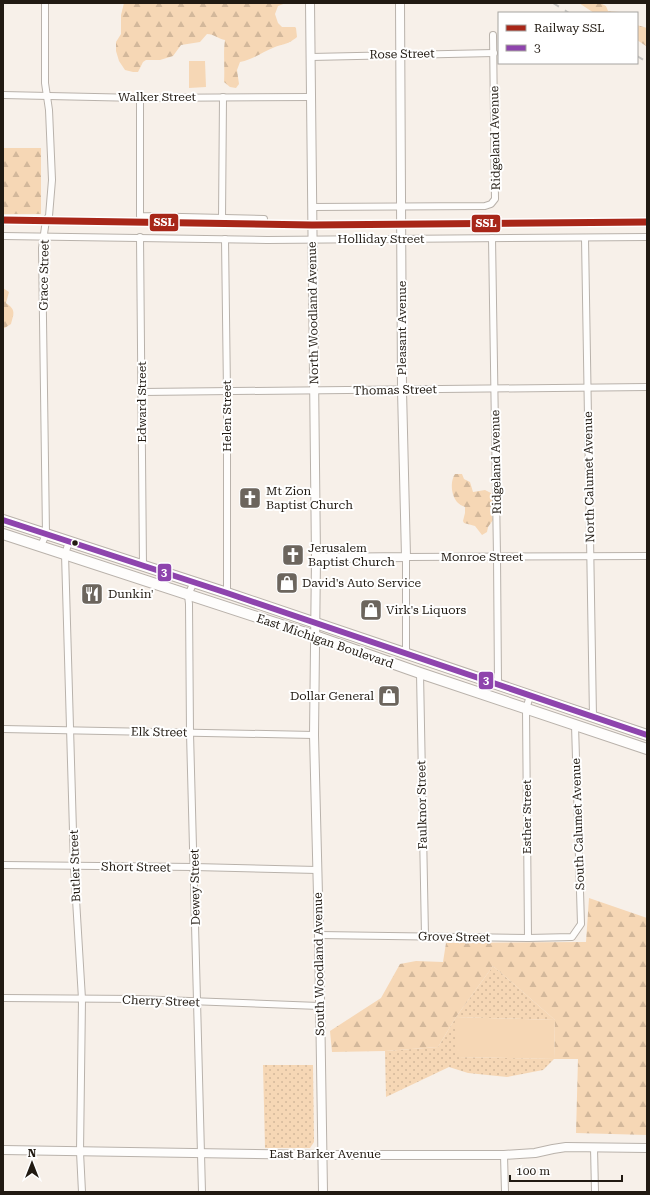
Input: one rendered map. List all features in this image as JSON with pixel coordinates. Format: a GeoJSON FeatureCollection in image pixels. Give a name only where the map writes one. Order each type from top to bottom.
{"type":"FeatureCollection","features":[{"type":"Feature","properties":{"kind":"main road","name":"East Michigan Boulevard"},"geometry":{"type":"LineString","coordinates":[[3,520],[227,593],[647,735]]}},
{"type":"Feature","properties":{"kind":"main road","name":"East Michigan Boulevard"},"geometry":{"type":"LineString","coordinates":[[3,534],[315,636],[647,749]]}},
{"type":"Feature","properties":{"kind":"street","name":"Grace Street"},"geometry":{"type":"LineString","coordinates":[[41,546],[46,534],[42,248],[46,220],[49,216],[52,180],[49,110],[46,96],[45,3]]}},
{"type":"Feature","properties":{"kind":"street","name":"North Woodland Avenue"},"geometry":{"type":"LineString","coordinates":[[310,3],[316,558],[315,636]]}},
{"type":"Feature","properties":{"kind":"street","name":"Pleasant Avenue"},"geometry":{"type":"LineString","coordinates":[[400,3],[402,390],[406,557],[406,654]]}},
{"type":"Feature","properties":{"kind":"street","name":"Ridgeland Avenue"},"geometry":{"type":"LineString","coordinates":[[312,207],[484,206],[491,204],[496,199],[493,35]]}},
{"type":"Feature","properties":{"kind":"street","name":"Rose Street"},"geometry":{"type":"LineString","coordinates":[[311,57],[494,53]]}},
{"type":"Feature","properties":{"kind":"street","name":"Walker Street"},"geometry":{"type":"LineString","coordinates":[[3,95],[140,98],[311,97]]}},
{"type":"Feature","properties":{"kind":"street"},"geometry":{"type":"LineString","coordinates":[[222,97],[222,219]]}},
{"type":"Feature","properties":{"kind":"street"},"geometry":{"type":"LineString","coordinates":[[140,98],[140,216],[264,219]]}},
{"type":"Feature","properties":{"kind":"street","name":"Holliday Street"},"geometry":{"type":"LineString","coordinates":[[3,236],[313,240],[647,237]]}},
{"type":"Feature","properties":{"kind":"street","name":"Edward Street"},"geometry":{"type":"LineString","coordinates":[[140,237],[142,566]]}},
{"type":"Feature","properties":{"kind":"street","name":"Ridgeland Avenue"},"geometry":{"type":"LineString","coordinates":[[492,238],[498,685]]}},
{"type":"Feature","properties":{"kind":"street","name":"North Calumet Avenue"},"geometry":{"type":"LineString","coordinates":[[585,238],[593,717]]}},
{"type":"Feature","properties":{"kind":"street","name":"Helen Street"},"geometry":{"type":"LineString","coordinates":[[225,239],[227,593]]}},
{"type":"Feature","properties":{"kind":"street","name":"Thomas Street"},"geometry":{"type":"LineString","coordinates":[[142,392],[587,388],[647,386]]}},
{"type":"Feature","properties":{"kind":"street","name":"Butler Street"},"geometry":{"type":"LineString","coordinates":[[69,542],[65,554],[74,866],[82,999],[80,1152],[82,1192]]}},
{"type":"Feature","properties":{"kind":"street","name":"Monroe Street"},"geometry":{"type":"LineString","coordinates":[[316,558],[647,556]]}},
{"type":"Feature","properties":{"kind":"street","name":"Dewey Street"},"geometry":{"type":"LineString","coordinates":[[194,582],[188,595],[190,733],[202,1192]]}},
{"type":"Feature","properties":{"kind":"street","name":"South Woodland Avenue"},"geometry":{"type":"LineString","coordinates":[[315,636],[314,735],[319,935],[322,1192]]}},
{"type":"Feature","properties":{"kind":"street","name":"Faulknor Street"},"geometry":{"type":"LineString","coordinates":[[420,673],[424,936]]}},
{"type":"Feature","properties":{"kind":"street","name":"Esther Street"},"geometry":{"type":"LineString","coordinates":[[528,938],[526,709],[530,696]]}},
{"type":"Feature","properties":{"kind":"street","name":"South Calumet Avenue"},"geometry":{"type":"LineString","coordinates":[[575,725],[581,924]]}},
{"type":"Feature","properties":{"kind":"street","name":"Elk Street"},"geometry":{"type":"LineString","coordinates":[[3,729],[314,735]]}},
{"type":"Feature","properties":{"kind":"street","name":"Short Street"},"geometry":{"type":"LineString","coordinates":[[3,865],[317,870]]}},
{"type":"Feature","properties":{"kind":"street","name":"Grove Street"},"geometry":{"type":"LineString","coordinates":[[319,935],[528,938],[572,937],[581,924]]}},
{"type":"Feature","properties":{"kind":"street","name":"Cherry Street"},"geometry":{"type":"LineString","coordinates":[[3,998],[136,999],[319,1006]]}},
{"type":"Feature","properties":{"kind":"street","name":"East Barker Avenue"},"geometry":{"type":"LineString","coordinates":[[3,1150],[322,1155],[504,1155],[535,1153],[566,1147],[647,1148]]}},
{"type":"Feature","properties":{"kind":"street"},"geometry":{"type":"LineString","coordinates":[[594,1147],[595,1192]]}},
{"type":"Feature","properties":{"kind":"street"},"geometry":{"type":"LineString","coordinates":[[504,1155],[505,1192]]}},
{"type":"Feature","properties":{"kind":"green space"},"geometry":{"type":"Polygon","coordinates":[[[124,3],[286,3],[278,6],[275,14],[278,23],[282,27],[296,28],[297,37],[289,43],[275,47],[240,62],[237,70],[239,84],[236,88],[230,87],[224,82],[225,40],[210,34],[207,34],[200,42],[181,45],[173,56],[160,60],[146,60],[143,62],[138,72],[133,72],[125,70],[119,61],[116,51],[116,42],[121,34],[121,15],[124,3]]]}},
{"type":"Feature","properties":{"kind":"green space"},"geometry":{"type":"Polygon","coordinates":[[[579,3],[600,3],[606,6],[608,11],[620,12],[592,12],[579,3]]]}},
{"type":"Feature","properties":{"kind":"green space"},"geometry":{"type":"Polygon","coordinates":[[[638,25],[647,28],[646,46],[638,41],[638,25]]]}},
{"type":"Feature","properties":{"kind":"green space"},"geometry":{"type":"Polygon","coordinates":[[[189,61],[205,61],[206,87],[189,88],[189,61]]]}},
{"type":"Feature","properties":{"kind":"green space"},"geometry":{"type":"Polygon","coordinates":[[[3,148],[41,148],[41,214],[3,214],[3,148]]]}},
{"type":"Feature","properties":{"kind":"green space"},"geometry":{"type":"Polygon","coordinates":[[[3,288],[9,292],[6,303],[13,310],[13,317],[11,324],[3,329],[3,288]]]}},
{"type":"Feature","properties":{"kind":"green space"},"geometry":{"type":"Polygon","coordinates":[[[455,474],[462,474],[464,479],[470,482],[473,492],[485,490],[491,493],[492,501],[490,510],[493,520],[488,527],[487,532],[482,535],[475,526],[464,523],[463,521],[465,507],[457,502],[452,492],[452,480],[455,474]]]}},
{"type":"Feature","properties":{"kind":"green space"},"geometry":{"type":"Polygon","coordinates":[[[589,898],[647,918],[647,1135],[576,1133],[578,1059],[554,1059],[555,1020],[493,966],[456,1017],[438,1047],[385,1051],[332,1052],[330,1031],[381,998],[400,964],[416,961],[443,962],[446,943],[586,942],[589,898]]]}},
{"type":"Feature","properties":{"kind":"green space"},"geometry":{"type":"Polygon","coordinates":[[[493,966],[555,1020],[456,1017],[493,966]]]}},
{"type":"Feature","properties":{"kind":"green space"},"geometry":{"type":"Polygon","coordinates":[[[456,1017],[456,1057],[554,1059],[543,1070],[507,1077],[468,1073],[449,1067],[386,1097],[385,1051],[438,1047],[456,1017]]]}},
{"type":"Feature","properties":{"kind":"green space"},"geometry":{"type":"Polygon","coordinates":[[[456,1017],[555,1020],[554,1059],[455,1057],[456,1017]]]}},
{"type":"Feature","properties":{"kind":"green space"},"geometry":{"type":"Polygon","coordinates":[[[263,1065],[313,1065],[314,1142],[310,1148],[265,1148],[263,1065]]]}},
{"type":"Feature","properties":{"kind":"railway"},"geometry":{"type":"LineString","coordinates":[[553,3],[567,12]]}},
{"type":"Feature","properties":{"kind":"railway"},"geometry":{"type":"LineString","coordinates":[[638,57],[647,62]]}},
{"type":"Feature","properties":{"kind":"rail line","name":"SSL"},"geometry":{"type":"LineString","coordinates":[[3,220],[312,225],[647,222]]}},
{"type":"Feature","properties":{"kind":"transit line","name":"3"},"geometry":{"type":"LineString","coordinates":[[3,520],[227,593],[647,735]]}},
{"type":"Feature","properties":{"kind":"place","name":"Mt Zion Baptist Church"},"geometry":{"type":"Point","coordinates":[250,498]}},
{"type":"Feature","properties":{"kind":"place","name":"Jerusalem Baptist Church"},"geometry":{"type":"Point","coordinates":[293,555]}},
{"type":"Feature","properties":{"kind":"place","name":"David's Auto Service"},"geometry":{"type":"Point","coordinates":[287,583]}},
{"type":"Feature","properties":{"kind":"place","name":"Dunkin'"},"geometry":{"type":"Point","coordinates":[92,594]}},
{"type":"Feature","properties":{"kind":"place","name":"Virk's Liquors"},"geometry":{"type":"Point","coordinates":[371,610]}},
{"type":"Feature","properties":{"kind":"place","name":"Dollar General"},"geometry":{"type":"Point","coordinates":[389,696]}}]}
